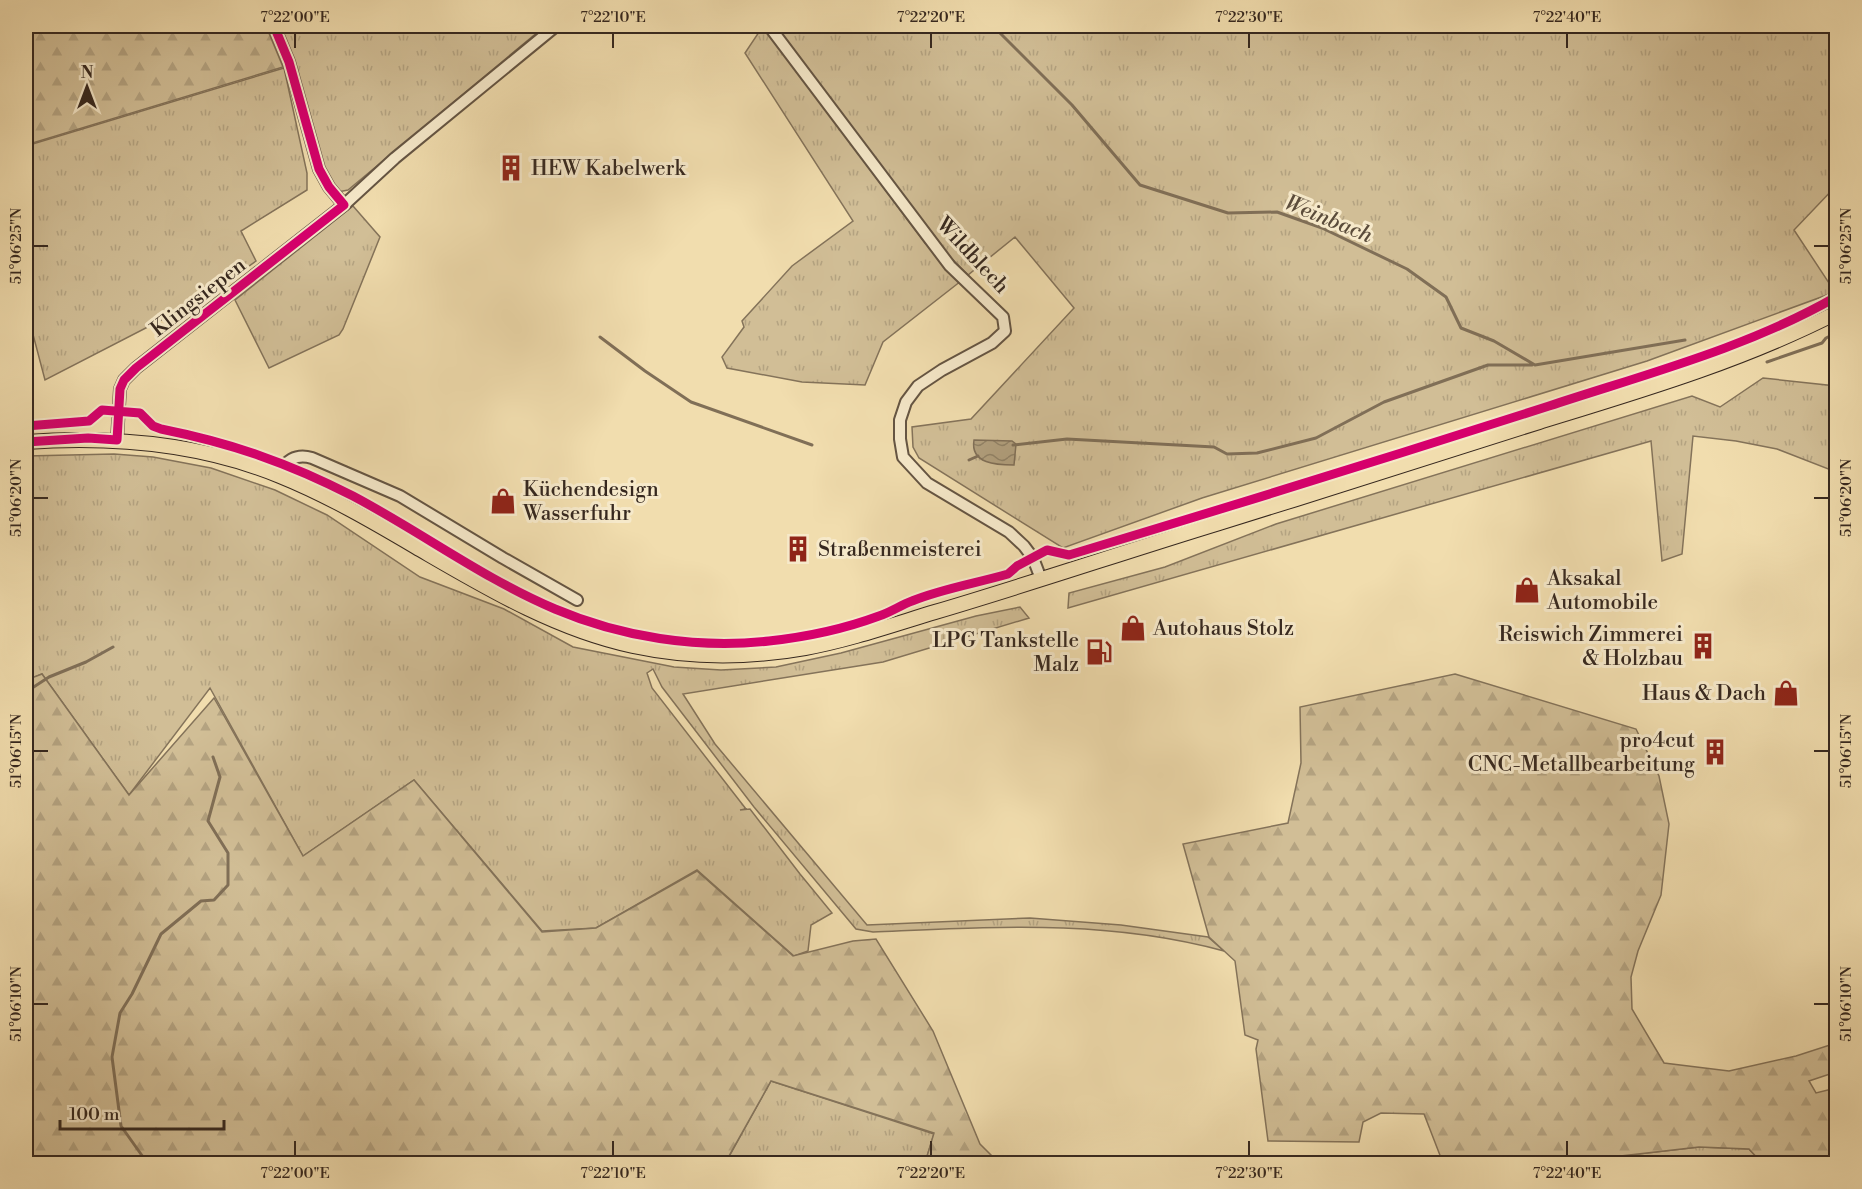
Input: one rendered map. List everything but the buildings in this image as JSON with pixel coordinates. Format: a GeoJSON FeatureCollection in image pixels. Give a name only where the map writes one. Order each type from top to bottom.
{"type":"FeatureCollection","features":[{"type":"Feature","properties":{"kind":"main road"},"geometry":{"type":"LineString","coordinates":[[26,442],[88,438],[150,443],[210,454],[278,475],[342,505],[491,591],[531,611],[596,636],[633,646],[673,652],[707,655],[746,654],[805,648],[837,641],[1041,579],[1699,371],[1771,343],[1836,313]]}},
{"type":"Feature","properties":{"kind":"street"},"geometry":{"type":"LineString","coordinates":[[274,26],[289,62],[319,169],[329,188],[344,206]]}},
{"type":"Feature","properties":{"kind":"street","name":"Klingsiepen"},"geometry":{"type":"LineString","coordinates":[[117,440],[120,389],[124,380],[136,368],[344,206],[396,158],[556,26]]}},
{"type":"Feature","properties":{"kind":"street","name":"Wildblech"},"geometry":{"type":"LineString","coordinates":[[770,27],[950,266],[1003,317],[1005,331],[992,344],[942,370],[918,386],[906,402],[900,420],[900,439],[903,457],[927,483],[1009,532],[1033,558],[1041,579]]}},
{"type":"Feature","properties":{"kind":"street"},"geometry":{"type":"LineString","coordinates":[[278,475],[284,463],[300,456],[312,458],[400,496],[577,600]]}},
{"type":"Feature","properties":{"kind":"green space"},"geometry":{"type":"Polygon","coordinates":[[[26,26],[266,26],[283,67],[26,145],[26,26]]]}},
{"type":"Feature","properties":{"kind":"green space"},"geometry":{"type":"Polygon","coordinates":[[[278,26],[545,26],[348,190],[338,192],[324,167],[278,26]]]}},
{"type":"Feature","properties":{"kind":"green space"},"geometry":{"type":"Polygon","coordinates":[[[763,26],[925,243],[961,281],[883,342],[865,385],[802,382],[727,368],[722,357],[744,327],[742,321],[792,266],[853,221],[745,53],[763,26]]]}},
{"type":"Feature","properties":{"kind":"green space"},"geometry":{"type":"Polygon","coordinates":[[[773,26],[1836,26],[1836,186],[1794,230],[1835,292],[1647,361],[1202,498],[1063,548],[919,458],[913,447],[912,427],[971,419],[1074,308],[1015,237],[968,275],[947,254],[773,26]]]}},
{"type":"Feature","properties":{"kind":"green space"},"geometry":{"type":"Polygon","coordinates":[[[284,68],[307,173],[307,190],[241,231],[256,261],[204,298],[45,380],[26,308],[26,146],[284,68]]]}},
{"type":"Feature","properties":{"kind":"green space"},"geometry":{"type":"Polygon","coordinates":[[[353,206],[380,237],[343,329],[339,335],[269,368],[235,300],[353,206]]]}},
{"type":"Feature","properties":{"kind":"green space"},"geometry":{"type":"Polygon","coordinates":[[[1763,378],[1836,386],[1836,472],[1777,449],[1693,436],[1682,554],[1662,561],[1651,441],[1068,608],[1069,593],[1165,567],[1276,524],[1692,396],[1720,407],[1763,378]]]}},
{"type":"Feature","properties":{"kind":"green space"},"geometry":{"type":"Polygon","coordinates":[[[114,454],[153,457],[211,468],[275,490],[327,515],[420,577],[504,609],[573,647],[674,667],[721,670],[776,667],[841,653],[976,616],[1020,607],[1029,618],[883,662],[683,694],[715,744],[867,925],[1030,918],[1121,925],[1208,937],[1224,951],[1180,941],[1093,930],[1006,927],[873,932],[856,929],[754,807],[662,687],[653,669],[647,673],[652,688],[746,809],[740,810],[750,809],[832,913],[811,925],[808,951],[794,956],[697,870],[596,928],[542,931],[414,780],[303,856],[210,688],[129,795],[42,674],[26,681],[26,456],[114,454]]]}},
{"type":"Feature","properties":{"kind":"green space"},"geometry":{"type":"Polygon","coordinates":[[[42,674],[129,795],[214,698],[303,856],[414,780],[542,932],[596,928],[697,871],[793,956],[853,941],[876,939],[933,1031],[980,1144],[994,1158],[993,1163],[925,1163],[934,1133],[771,1081],[725,1163],[26,1163],[26,680],[42,674]]]}},
{"type":"Feature","properties":{"kind":"green space"},"geometry":{"type":"Polygon","coordinates":[[[1455,674],[1636,729],[1659,776],[1669,824],[1661,895],[1638,951],[1631,977],[1632,1009],[1664,1063],[1729,1071],[1796,1056],[1836,1043],[1836,1072],[1809,1081],[1816,1093],[1836,1088],[1836,1163],[1762,1163],[1749,1149],[1699,1147],[1586,1160],[1584,1163],[1443,1163],[1424,1114],[1381,1113],[1363,1122],[1359,1142],[1268,1141],[1256,1049],[1258,1040],[1245,1035],[1235,961],[1209,937],[1183,844],[1288,823],[1301,763],[1300,707],[1455,674]]]}},
{"type":"Feature","properties":{"kind":"green space"},"geometry":{"type":"Polygon","coordinates":[[[771,1081],[934,1134],[925,1163],[725,1164],[771,1081]]]}},
{"type":"Feature","properties":{"kind":"green space"},"geometry":{"type":"Polygon","coordinates":[[[1699,1147],[1749,1149],[1762,1163],[1584,1164],[1586,1160],[1699,1147]]]}},
{"type":"Feature","properties":{"kind":"water"},"geometry":{"type":"Polygon","coordinates":[[[974,440],[1012,441],[1016,444],[1014,465],[986,462],[976,454],[974,440]]]}},
{"type":"Feature","properties":{"kind":"waterway","name":"Weinbach"},"geometry":{"type":"LineString","coordinates":[[993,26],[1072,105],[1140,185],[1228,213],[1277,212],[1322,228],[1407,269],[1446,297],[1461,328],[1494,341],[1535,365],[1685,340]]}},
{"type":"Feature","properties":{"kind":"waterway","name":"Weinbach"},"geometry":{"type":"LineString","coordinates":[[1767,362],[1822,343],[1836,333]]}},
{"type":"Feature","properties":{"kind":"waterway"},"geometry":{"type":"LineString","coordinates":[[600,337],[691,402],[812,445]]}},
{"type":"Feature","properties":{"kind":"waterway"},"geometry":{"type":"LineString","coordinates":[[1013,445],[1067,439],[1214,447],[1227,454],[1257,453],[1316,438],[1384,402],[1488,365],[1532,365]]}},
{"type":"Feature","properties":{"kind":"waterway"},"geometry":{"type":"LineString","coordinates":[[969,460],[978,456]]}},
{"type":"Feature","properties":{"kind":"waterway"},"geometry":{"type":"LineString","coordinates":[[26,692],[49,677],[86,662],[113,647]]}},
{"type":"Feature","properties":{"kind":"waterway"},"geometry":{"type":"LineString","coordinates":[[148,1164],[121,1126],[112,1057],[120,1013],[132,994],[161,934],[201,901],[214,900],[228,885],[228,853],[208,821],[220,777],[213,757]]}},
{"type":"Feature","properties":{"kind":"cycle path"},"geometry":{"type":"LineString","coordinates":[[26,442],[88,438],[117,440],[120,389],[124,380],[136,368],[344,205],[329,187],[319,169],[289,62],[274,26]]}},
{"type":"Feature","properties":{"kind":"cycle path"},"geometry":{"type":"LineString","coordinates":[[26,426],[89,421],[102,410],[140,413],[153,426],[259,455],[329,484],[378,510],[503,584],[580,619],[633,634],[687,642],[742,643],[797,637],[852,625],[923,597],[1008,574],[1017,566],[1047,550],[1069,555],[1429,444],[1696,359],[1767,331],[1836,297]]}},
{"type":"Feature","properties":{"kind":"place","name":"HEW Kabelwerk"},"geometry":{"type":"Point","coordinates":[511,168]}},
{"type":"Feature","properties":{"kind":"place","name":"Küchendesign Wasserfuhr"},"geometry":{"type":"Point","coordinates":[503,501]}},
{"type":"Feature","properties":{"kind":"place","name":"Straßenmeisterei"},"geometry":{"type":"Point","coordinates":[798,549]}},
{"type":"Feature","properties":{"kind":"place","name":"Aksakal Automobile"},"geometry":{"type":"Point","coordinates":[1527,590]}},
{"type":"Feature","properties":{"kind":"place","name":"Autohaus Stolz"},"geometry":{"type":"Point","coordinates":[1133,628]}},
{"type":"Feature","properties":{"kind":"place","name":"Reiswich Zimmerei & Holzbau"},"geometry":{"type":"Point","coordinates":[1703,646]}},
{"type":"Feature","properties":{"kind":"place","name":"LPG Tankstelle Malz"},"geometry":{"type":"Point","coordinates":[1099,652]}},
{"type":"Feature","properties":{"kind":"place","name":"Haus & Dach"},"geometry":{"type":"Point","coordinates":[1786,693]}},
{"type":"Feature","properties":{"kind":"place","name":"pro4cut CNC-Metallbearbeitung"},"geometry":{"type":"Point","coordinates":[1715,752]}}]}
